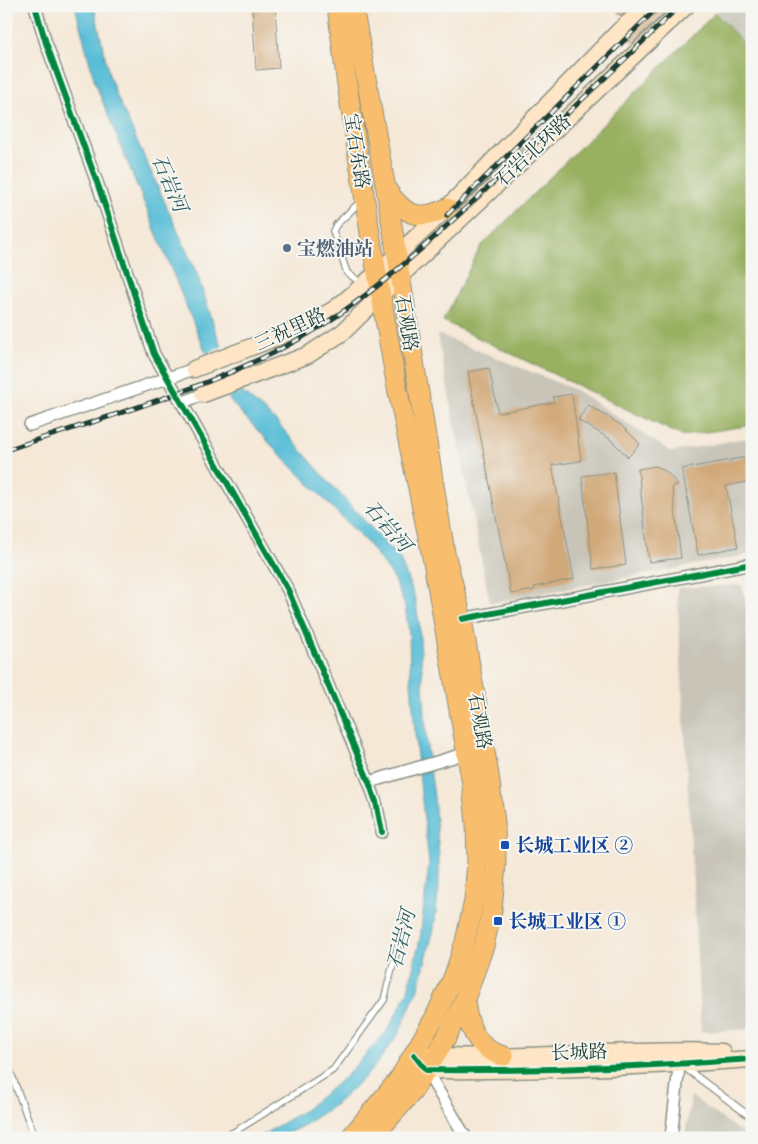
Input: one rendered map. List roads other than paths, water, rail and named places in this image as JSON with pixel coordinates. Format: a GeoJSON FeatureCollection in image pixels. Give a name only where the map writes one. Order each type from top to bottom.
{"type":"FeatureCollection","features":[{"type":"Feature","properties":{"kind":"main road","name":"宝石东路"},"geometry":{"type":"LineString","coordinates":[[338,6],[346,78],[365,198],[371,279],[381,294]]}},
{"type":"Feature","properties":{"kind":"main road","name":"宝石东路"},"geometry":{"type":"LineString","coordinates":[[353,6],[386,189],[399,276]]}},
{"type":"Feature","properties":{"kind":"main road"},"geometry":{"type":"LineString","coordinates":[[386,189],[396,203],[414,214],[430,215],[447,208]]}},
{"type":"Feature","properties":{"kind":"main road","name":"石观路"},"geometry":{"type":"LineString","coordinates":[[372,1138],[413,1091],[431,1063],[465,999],[484,946],[492,908],[496,864],[495,823],[489,775],[462,619],[445,553],[399,276]]}},
{"type":"Feature","properties":{"kind":"main road","name":"石观路"},"geometry":{"type":"LineString","coordinates":[[350,1138],[399,1080],[435,1017],[453,978],[465,942],[474,901],[477,858],[476,824],[467,753],[432,556],[396,382],[381,294]]}},
{"type":"Feature","properties":{"kind":"main road"},"geometry":{"type":"LineString","coordinates":[[465,999],[467,1019],[476,1038],[489,1051],[504,1056]]}},
{"type":"Feature","properties":{"kind":"street"},"geometry":{"type":"LineString","coordinates":[[35,6],[46,44],[99,188],[154,354],[288,590],[369,782],[376,802],[382,832]]}},
{"type":"Feature","properties":{"kind":"street","name":"石岩北环路"},"geometry":{"type":"LineString","coordinates":[[371,279],[447,208],[619,31],[647,6]]}},
{"type":"Feature","properties":{"kind":"street","name":"石岩北环路"},"geometry":{"type":"LineString","coordinates":[[381,294],[686,6]]}},
{"type":"Feature","properties":{"kind":"street","name":"三祝里路"},"geometry":{"type":"LineString","coordinates":[[198,368],[298,329],[340,305],[371,279]]}},
{"type":"Feature","properties":{"kind":"street","name":"三祝里路"},"geometry":{"type":"LineString","coordinates":[[208,392],[302,357],[325,345],[343,332],[381,294]]}},
{"type":"Feature","properties":{"kind":"street"},"geometry":{"type":"LineString","coordinates":[[30,425],[198,368]]}},
{"type":"Feature","properties":{"kind":"street"},"geometry":{"type":"LineString","coordinates":[[181,403],[208,392]]}},
{"type":"Feature","properties":{"kind":"street"},"geometry":{"type":"LineString","coordinates":[[462,619],[752,564]]}},
{"type":"Feature","properties":{"kind":"street"},"geometry":{"type":"LineString","coordinates":[[369,782],[467,753]]}},
{"type":"Feature","properties":{"kind":"street","name":"长城路"},"geometry":{"type":"LineString","coordinates":[[431,1063],[484,1070],[752,1054]]}},
{"type":"Feature","properties":{"kind":"street"},"geometry":{"type":"LineString","coordinates":[[414,1055],[431,1063],[466,1138]]}},
{"type":"Feature","properties":{"kind":"street","name":"长城路"},"geometry":{"type":"LineString","coordinates":[[431,1063],[469,1057],[504,1056],[752,1059]]}},
{"type":"Feature","properties":{"kind":"street"},"geometry":{"type":"LineString","coordinates":[[671,1138],[680,1058]]}},
{"type":"Feature","properties":{"kind":"lane"},"geometry":{"type":"LineString","coordinates":[[365,198],[336,225],[333,231],[347,273],[371,279]]}},
{"type":"Feature","properties":{"kind":"lane"},"geometry":{"type":"LineString","coordinates":[[221,1138],[236,1136],[333,1070],[384,1000],[404,922]]}},
{"type":"Feature","properties":{"kind":"lane"},"geometry":{"type":"LineString","coordinates":[[680,1058],[752,1118]]}},
{"type":"Feature","properties":{"kind":"lane"},"geometry":{"type":"LineString","coordinates":[[6,1060],[35,1138]]}},
{"type":"Feature","properties":{"kind":"water"},"geometry":{"type":"Polygon","coordinates":[[[75,6],[94,6],[109,75],[116,94],[197,274],[219,341],[241,391],[276,421],[400,559],[415,598],[419,623],[427,746],[439,856],[439,885],[434,929],[419,986],[399,1033],[372,1070],[336,1104],[306,1124],[279,1138],[257,1138],[303,1111],[346,1076],[387,1031],[407,994],[420,939],[429,864],[416,747],[409,633],[405,606],[392,575],[368,544],[231,402],[219,382],[95,83],[75,6]]]}},
{"type":"Feature","properties":{"kind":"railway"},"geometry":{"type":"LineString","coordinates":[[447,215],[659,6]]}},
{"type":"Feature","properties":{"kind":"railway"},"geometry":{"type":"LineString","coordinates":[[6,450],[192,388],[264,357],[326,323],[377,286],[425,246],[634,51],[679,6]]}},
{"type":"Feature","properties":{"kind":"place","name":"宝燃油站"},"geometry":{"type":"Point","coordinates":[287,248]}},
{"type":"Feature","properties":{"kind":"place","name":"长城工业区 ②"},"geometry":{"type":"Point","coordinates":[505,845]}},
{"type":"Feature","properties":{"kind":"place","name":"长城工业区 ①"},"geometry":{"type":"Point","coordinates":[498,921]}},
{"type":"Feature","properties":{"kind":"water label","name":"石岩河"},"geometry":{"type":"Point","coordinates":[170,183]}},
{"type":"Feature","properties":{"kind":"water label","name":"石岩河"},"geometry":{"type":"Point","coordinates":[388,526]}},
{"type":"Feature","properties":{"kind":"water label","name":"石岩河"},"geometry":{"type":"Point","coordinates":[401,939]}}]}
